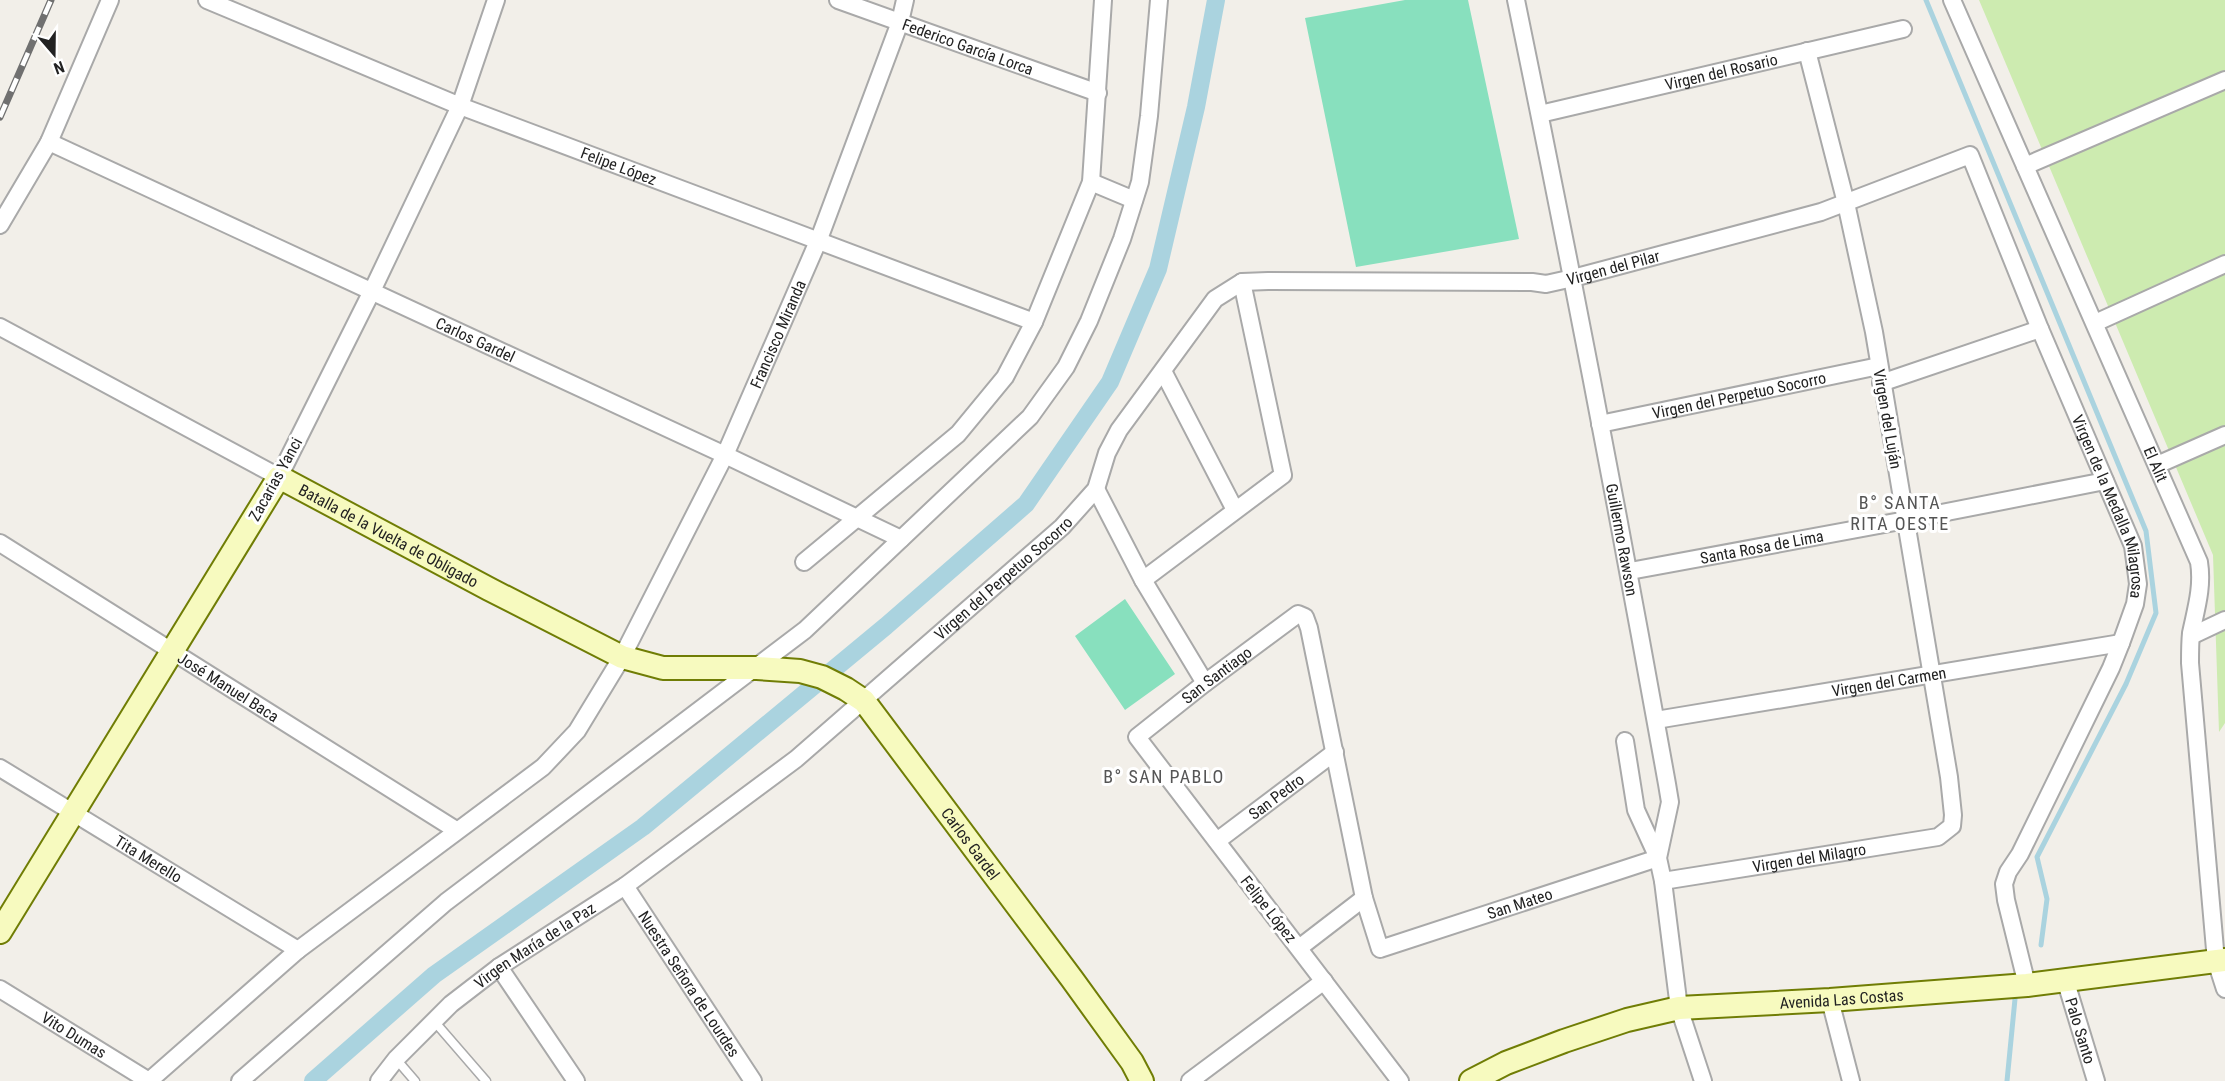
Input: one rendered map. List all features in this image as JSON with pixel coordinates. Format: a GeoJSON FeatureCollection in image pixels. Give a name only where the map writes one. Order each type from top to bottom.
{"type":"FeatureCollection","features":[{"type":"Feature","properties":{"kind":"street"},"geometry":{"type":"LineString","coordinates":[[0,225],[49,142],[110,0]]}},
{"type":"Feature","properties":{"kind":"street","name":"Felipe López"},"geometry":{"type":"LineString","coordinates":[[207,0],[460,106],[819,239],[1034,322]]}},
{"type":"Feature","properties":{"kind":"street","name":"Zacarias Yanci"},"geometry":{"type":"LineString","coordinates":[[0,932],[279,477],[372,291],[460,106],[496,0]]}},
{"type":"Feature","properties":{"kind":"street","name":"Federico García Lorca"},"geometry":{"type":"LineString","coordinates":[[837,0],[1098,93]]}},
{"type":"Feature","properties":{"kind":"street","name":"Francisco Miranda"},"geometry":{"type":"LineString","coordinates":[[149,1081],[298,950],[543,767],[577,731],[622,657],[725,455],[819,239],[900,22],[905,0]]}},
{"type":"Feature","properties":{"kind":"street"},"geometry":{"type":"LineString","coordinates":[[804,562],[958,434],[1005,377],[1034,322],[1091,182],[1103,0]]}},
{"type":"Feature","properties":{"kind":"street"},"geometry":{"type":"LineString","coordinates":[[240,1081],[446,902],[806,630],[1030,417],[1066,367],[1089,321],[1122,239],[1140,182],[1149,116],[1159,0]]}},
{"type":"Feature","properties":{"kind":"street","name":"Guillermo Rawson"},"geometry":{"type":"LineString","coordinates":[[1516,0],[1574,278],[1656,720],[1670,802],[1658,858],[1679,1008],[1704,1081]]}},
{"type":"Feature","properties":{"kind":"street","name":"El Alit"},"geometry":{"type":"LineString","coordinates":[[1952,0],[2199,562],[2202,577],[2191,636],[2190,663],[2220,960],[2225,989]]}},
{"type":"Feature","properties":{"kind":"street","name":"Virgen del Rosario"},"geometry":{"type":"LineString","coordinates":[[1540,114],[1903,29]]}},
{"type":"Feature","properties":{"kind":"street","name":"Virgen del Luján"},"geometry":{"type":"LineString","coordinates":[[1807,51],[1846,203],[1874,332],[1949,777],[1952,826]]}},
{"type":"Feature","properties":{"kind":"street"},"geometry":{"type":"LineString","coordinates":[[2025,166],[2225,80]]}},
{"type":"Feature","properties":{"kind":"street","name":"Carlos Gardel"},"geometry":{"type":"LineString","coordinates":[[49,142],[725,455],[901,539]]}},
{"type":"Feature","properties":{"kind":"street","name":"Virgen del Pilar"},"geometry":{"type":"LineString","coordinates":[[1242,282],[1546,284],[1846,203],[1970,155]]}},
{"type":"Feature","properties":{"kind":"street","name":"Virgen de la Medalla Milagrosa"},"geometry":{"type":"LineString","coordinates":[[1970,155],[2040,329],[2133,546],[2138,567],[2135,604],[2121,643],[2004,884],[2027,985]]}},
{"type":"Feature","properties":{"kind":"street"},"geometry":{"type":"LineString","coordinates":[[1091,182],[1134,200]]}},
{"type":"Feature","properties":{"kind":"street"},"geometry":{"type":"LineString","coordinates":[[2095,323],[2225,264]]}},
{"type":"Feature","properties":{"kind":"street"},"geometry":{"type":"LineString","coordinates":[[1143,580],[1283,475],[1242,282]]}},
{"type":"Feature","properties":{"kind":"street","name":"Virgen del Perpetuo Socorro"},"geometry":{"type":"LineString","coordinates":[[707,826],[796,759],[1062,526],[1096,489],[1107,453],[1119,430],[1215,299],[1242,282]]}},
{"type":"Feature","properties":{"kind":"street","name":"Batalla de la Vuelta de Obligado"},"geometry":{"type":"LineString","coordinates":[[0,327],[489,589],[622,657],[663,668],[757,668]]}},
{"type":"Feature","properties":{"kind":"street","name":"Virgen del Perpetuo Socorro"},"geometry":{"type":"LineString","coordinates":[[1600,424],[1880,375],[2040,329]]}},
{"type":"Feature","properties":{"kind":"street"},"geometry":{"type":"LineString","coordinates":[[1163,371],[1236,510]]}},
{"type":"Feature","properties":{"kind":"street"},"geometry":{"type":"LineString","coordinates":[[2157,465],[2225,435]]}},
{"type":"Feature","properties":{"kind":"street","name":"Santa Rosa de Lima"},"geometry":{"type":"LineString","coordinates":[[1630,571],[2105,481]]}},
{"type":"Feature","properties":{"kind":"street"},"geometry":{"type":"LineString","coordinates":[[1096,489],[1143,580],[1205,683]]}},
{"type":"Feature","properties":{"kind":"street","name":"José Manuel Baca"},"geometry":{"type":"LineString","coordinates":[[0,543],[456,830]]}},
{"type":"Feature","properties":{"kind":"street","name":"San Santiago"},"geometry":{"type":"LineString","coordinates":[[1137,737],[1298,614],[1305,617],[1309,628],[1335,752]]}},
{"type":"Feature","properties":{"kind":"street"},"geometry":{"type":"LineString","coordinates":[[2191,636],[2225,620]]}},
{"type":"Feature","properties":{"kind":"street","name":"Virgen del Carmen"},"geometry":{"type":"LineString","coordinates":[[1656,720],[2121,643]]}},
{"type":"Feature","properties":{"kind":"street","name":"Carlos Gardel"},"geometry":{"type":"LineString","coordinates":[[757,668],[800,670],[846,688],[864,700],[1072,979],[1132,1062],[1142,1081]]}},
{"type":"Feature","properties":{"kind":"street","name":"Felipe López"},"geometry":{"type":"LineString","coordinates":[[1137,737],[1400,1081]]}},
{"type":"Feature","properties":{"kind":"street"},"geometry":{"type":"LineString","coordinates":[[1626,741],[1636,810],[1658,858]]}},
{"type":"Feature","properties":{"kind":"street"},"geometry":{"type":"LineString","coordinates":[[1299,948],[1364,898],[1335,752]]}},
{"type":"Feature","properties":{"kind":"street","name":"San Pedro"},"geometry":{"type":"LineString","coordinates":[[1217,841],[1335,752]]}},
{"type":"Feature","properties":{"kind":"street","name":"Tita Merello"},"geometry":{"type":"LineString","coordinates":[[0,768],[298,950]]}},
{"type":"Feature","properties":{"kind":"street","name":"Virgen María de la Paz"},"geometry":{"type":"LineString","coordinates":[[379,1081],[396,1059],[451,1004],[500,967],[625,886],[707,826]]}},
{"type":"Feature","properties":{"kind":"street","name":"Virgen del Milagro"},"geometry":{"type":"LineString","coordinates":[[1663,881],[1938,837],[1952,826]]}},
{"type":"Feature","properties":{"kind":"street","name":"San Mateo"},"geometry":{"type":"LineString","coordinates":[[1364,898],[1380,949],[1658,858]]}},
{"type":"Feature","properties":{"kind":"street","name":"Nuestra Señora de Lourdes"},"geometry":{"type":"LineString","coordinates":[[625,886],[753,1081]]}},
{"type":"Feature","properties":{"kind":"street","name":"Avenida Las Costas"},"geometry":{"type":"LineString","coordinates":[[1471,1081],[1510,1072],[1564,1041],[1627,1020],[1679,1008],[1830,1000],[2027,985],[2220,960]]}},
{"type":"Feature","properties":{"kind":"street"},"geometry":{"type":"LineString","coordinates":[[500,967],[576,1081]]}},
{"type":"Feature","properties":{"kind":"street","name":"Palo Santo"},"geometry":{"type":"LineString","coordinates":[[2065,979],[2096,1081]]}},
{"type":"Feature","properties":{"kind":"street"},"geometry":{"type":"LineString","coordinates":[[1198,1079],[1324,981]]}},
{"type":"Feature","properties":{"kind":"street","name":"Vito Dumas"},"geometry":{"type":"LineString","coordinates":[[0,989],[149,1081]]}},
{"type":"Feature","properties":{"kind":"street"},"geometry":{"type":"LineString","coordinates":[[1830,1000],[1851,1081]]}},
{"type":"Feature","properties":{"kind":"lane"},"geometry":{"type":"LineString","coordinates":[[434,1021],[486,1081]]}},
{"type":"Feature","properties":{"kind":"lane"},"geometry":{"type":"LineString","coordinates":[[396,1059],[415,1081]]}},
{"type":"Feature","properties":{"kind":"green space"},"geometry":{"type":"Polygon","coordinates":[[[1405,0],[1468,0],[1519,239],[1356,267],[1305,18],[1405,0]]]}},
{"type":"Feature","properties":{"kind":"green space"},"geometry":{"type":"Polygon","coordinates":[[[1979,0],[2225,0],[2225,723],[2219,732],[2213,555],[1979,0]]]}},
{"type":"Feature","properties":{"kind":"green space"},"geometry":{"type":"Polygon","coordinates":[[[1125,599],[1175,674],[1125,710],[1075,636],[1125,599]]]}},
{"type":"Feature","properties":{"kind":"waterway"},"geometry":{"type":"LineString","coordinates":[[313,1081],[434,975],[643,827],[886,626],[1026,504],[1110,382],[1158,269],[1196,107],[1216,0]]}},
{"type":"Feature","properties":{"kind":"waterway"},"geometry":{"type":"LineString","coordinates":[[1926,0],[2146,531],[2156,613],[2126,684],[2037,857],[2047,899],[2041,945]]}},
{"type":"Feature","properties":{"kind":"waterway"},"geometry":{"type":"LineString","coordinates":[[2007,1081],[2015,999]]}},
{"type":"Feature","properties":{"kind":"railway"},"geometry":{"type":"LineString","coordinates":[[0,117],[51,0]]}},
{"type":"Feature","properties":{"kind":"district","name":"B° SANTA RITA OESTE"},"geometry":{"type":"Point","coordinates":[1900,513]}},
{"type":"Feature","properties":{"kind":"district","name":"B° SAN PABLO"},"geometry":{"type":"Point","coordinates":[1164,777]}}]}
